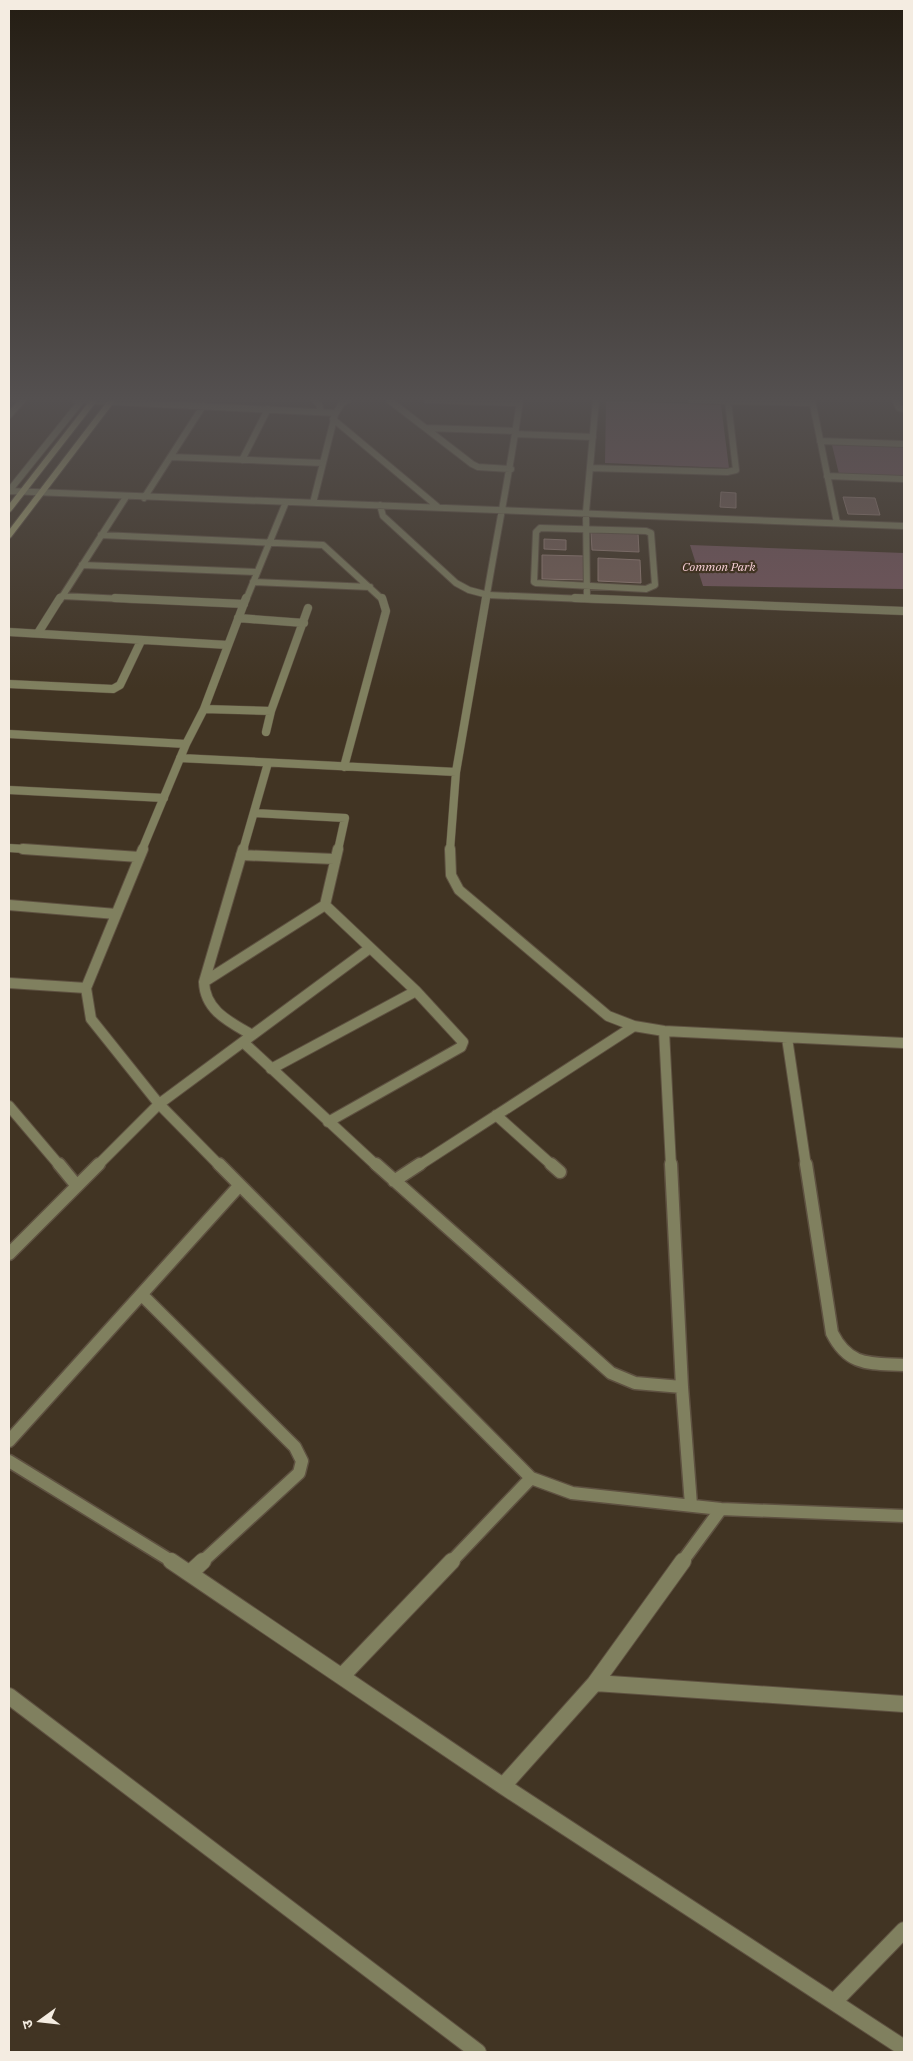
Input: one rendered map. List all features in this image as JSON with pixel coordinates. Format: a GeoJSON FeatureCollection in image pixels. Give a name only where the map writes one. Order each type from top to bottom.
{"type":"FeatureCollection","features":[{"type":"Feature","properties":{"kind":"street"},"geometry":{"type":"LineString","coordinates":[[9,510],[20,496]]}},
{"type":"Feature","properties":{"kind":"street"},"geometry":{"type":"LineString","coordinates":[[9,535],[39,496]]}},
{"type":"Feature","properties":{"kind":"street"},"geometry":{"type":"LineString","coordinates":[[103,496],[586,512],[904,526]]}},
{"type":"Feature","properties":{"kind":"street"},"geometry":{"type":"LineString","coordinates":[[313,504],[315,496]]}},
{"type":"Feature","properties":{"kind":"street"},"geometry":{"type":"LineString","coordinates":[[426,496],[438,507]]}},
{"type":"Feature","properties":{"kind":"street"},"geometry":{"type":"LineString","coordinates":[[505,496],[456,772],[449,858],[451,875],[459,890],[608,1016],[634,1026],[664,1031],[904,1043]]}},
{"type":"Feature","properties":{"kind":"street"},"geometry":{"type":"LineString","coordinates":[[587,496],[587,599]]}},
{"type":"Feature","properties":{"kind":"street"},"geometry":{"type":"LineString","coordinates":[[831,496],[837,523]]}},
{"type":"Feature","properties":{"kind":"street"},"geometry":{"type":"LineString","coordinates":[[38,633],[126,497]]}},
{"type":"Feature","properties":{"kind":"street"},"geometry":{"type":"LineString","coordinates":[[286,502],[238,618],[204,709],[180,758],[86,988],[91,1019],[159,1104],[531,1478],[572,1493],[691,1506],[721,1509],[904,1516]]}},
{"type":"Feature","properties":{"kind":"street"},"geometry":{"type":"LineString","coordinates":[[380,505],[383,516],[456,583],[469,590],[488,595],[904,611]]}},
{"type":"Feature","properties":{"kind":"street"},"geometry":{"type":"LineString","coordinates":[[537,529],[586,530],[646,531],[651,533],[655,585],[646,589],[586,587],[539,584],[534,582],[537,529]]}},
{"type":"Feature","properties":{"kind":"street"},"geometry":{"type":"LineString","coordinates":[[101,535],[323,545],[370,587],[385,603],[386,611],[344,767]]}},
{"type":"Feature","properties":{"kind":"street"},"geometry":{"type":"LineString","coordinates":[[82,564],[370,587]]}},
{"type":"Feature","properties":{"kind":"street"},"geometry":{"type":"LineString","coordinates":[[62,596],[244,604]]}},
{"type":"Feature","properties":{"kind":"street"},"geometry":{"type":"LineString","coordinates":[[266,732],[271,711],[308,608]]}},
{"type":"Feature","properties":{"kind":"street"},"geometry":{"type":"LineString","coordinates":[[238,618],[304,623]]}},
{"type":"Feature","properties":{"kind":"street"},"geometry":{"type":"LineString","coordinates":[[9,632],[228,646]]}},
{"type":"Feature","properties":{"kind":"street"},"geometry":{"type":"LineString","coordinates":[[9,684],[113,689],[120,685],[141,641]]}},
{"type":"Feature","properties":{"kind":"street"},"geometry":{"type":"LineString","coordinates":[[204,709],[271,711]]}},
{"type":"Feature","properties":{"kind":"street"},"geometry":{"type":"LineString","coordinates":[[9,734],[186,744]]}},
{"type":"Feature","properties":{"kind":"street"},"geometry":{"type":"LineString","coordinates":[[180,758],[456,772]]}},
{"type":"Feature","properties":{"kind":"street"},"geometry":{"type":"LineString","coordinates":[[268,763],[204,982],[205,999],[211,1007],[248,1038],[271,1069],[328,1122],[611,1373],[635,1383],[682,1387]]}},
{"type":"Feature","properties":{"kind":"street"},"geometry":{"type":"LineString","coordinates":[[9,790],[164,798]]}},
{"type":"Feature","properties":{"kind":"street"},"geometry":{"type":"LineString","coordinates":[[204,982],[325,905],[334,859],[345,818],[254,813]]}},
{"type":"Feature","properties":{"kind":"street"},"geometry":{"type":"LineString","coordinates":[[9,848],[139,857]]}},
{"type":"Feature","properties":{"kind":"street"},"geometry":{"type":"LineString","coordinates":[[241,855],[334,859]]}},
{"type":"Feature","properties":{"kind":"street"},"geometry":{"type":"LineString","coordinates":[[9,905],[116,914]]}},
{"type":"Feature","properties":{"kind":"street"},"geometry":{"type":"LineString","coordinates":[[325,905],[416,991],[463,1042],[461,1047],[328,1122]]}},
{"type":"Feature","properties":{"kind":"street"},"geometry":{"type":"LineString","coordinates":[[9,1254],[159,1104],[370,948]]}},
{"type":"Feature","properties":{"kind":"street"},"geometry":{"type":"LineString","coordinates":[[9,983],[86,988]]}},
{"type":"Feature","properties":{"kind":"street"},"geometry":{"type":"LineString","coordinates":[[271,1069],[416,991]]}},
{"type":"Feature","properties":{"kind":"street"},"geometry":{"type":"LineString","coordinates":[[394,1180],[634,1026]]}},
{"type":"Feature","properties":{"kind":"street"},"geometry":{"type":"LineString","coordinates":[[664,1031],[682,1387],[691,1506]]}},
{"type":"Feature","properties":{"kind":"street"},"geometry":{"type":"LineString","coordinates":[[787,1038],[832,1333],[838,1348],[847,1356],[858,1361],[904,1365]]}},
{"type":"Feature","properties":{"kind":"street"},"geometry":{"type":"LineString","coordinates":[[9,1106],[77,1186]]}},
{"type":"Feature","properties":{"kind":"street"},"geometry":{"type":"LineString","coordinates":[[496,1115],[560,1172]]}},
{"type":"Feature","properties":{"kind":"street"},"geometry":{"type":"LineString","coordinates":[[9,1441],[239,1186]]}},
{"type":"Feature","properties":{"kind":"street"},"geometry":{"type":"LineString","coordinates":[[142,1295],[295,1447],[302,1461],[299,1473],[190,1573]]}},
{"type":"Feature","properties":{"kind":"street"},"geometry":{"type":"LineString","coordinates":[[9,1461],[190,1573],[503,1786],[904,2048]]}},
{"type":"Feature","properties":{"kind":"street"},"geometry":{"type":"LineString","coordinates":[[342,1676],[531,1478]]}},
{"type":"Feature","properties":{"kind":"street"},"geometry":{"type":"LineString","coordinates":[[503,1786],[595,1683],[721,1509]]}},
{"type":"Feature","properties":{"kind":"street"},"geometry":{"type":"LineString","coordinates":[[595,1683],[904,1704]]}},
{"type":"Feature","properties":{"kind":"street"},"geometry":{"type":"LineString","coordinates":[[9,1696],[478,2052]]}},
{"type":"Feature","properties":{"kind":"street"},"geometry":{"type":"LineString","coordinates":[[834,2002],[904,1930]]}},
{"type":"Feature","properties":{"kind":"green space","name":"Common Park"},"geometry":{"type":"Polygon","coordinates":[[[690,545],[904,553],[904,589],[703,586],[690,545]]]}},
{"type":"Feature","properties":{"kind":"building"},"geometry":{"type":"Polygon","coordinates":[[[721,496],[736,496],[736,508],[720,507],[721,496]]]}},
{"type":"Feature","properties":{"kind":"building"},"geometry":{"type":"Polygon","coordinates":[[[843,497],[875,498],[880,515],[848,514],[843,497]]]}},
{"type":"Feature","properties":{"kind":"building"},"geometry":{"type":"Polygon","coordinates":[[[591,532],[638,533],[639,552],[592,550],[591,532]]]}},
{"type":"Feature","properties":{"kind":"building"},"geometry":{"type":"Polygon","coordinates":[[[544,539],[566,540],[566,550],[544,549],[544,539]]]}},
{"type":"Feature","properties":{"kind":"building"},"geometry":{"type":"Polygon","coordinates":[[[542,555],[584,556],[585,580],[542,579],[542,555]]]}},
{"type":"Feature","properties":{"kind":"building"},"geometry":{"type":"Polygon","coordinates":[[[598,558],[640,560],[641,583],[598,581],[598,558]]]}}]}
